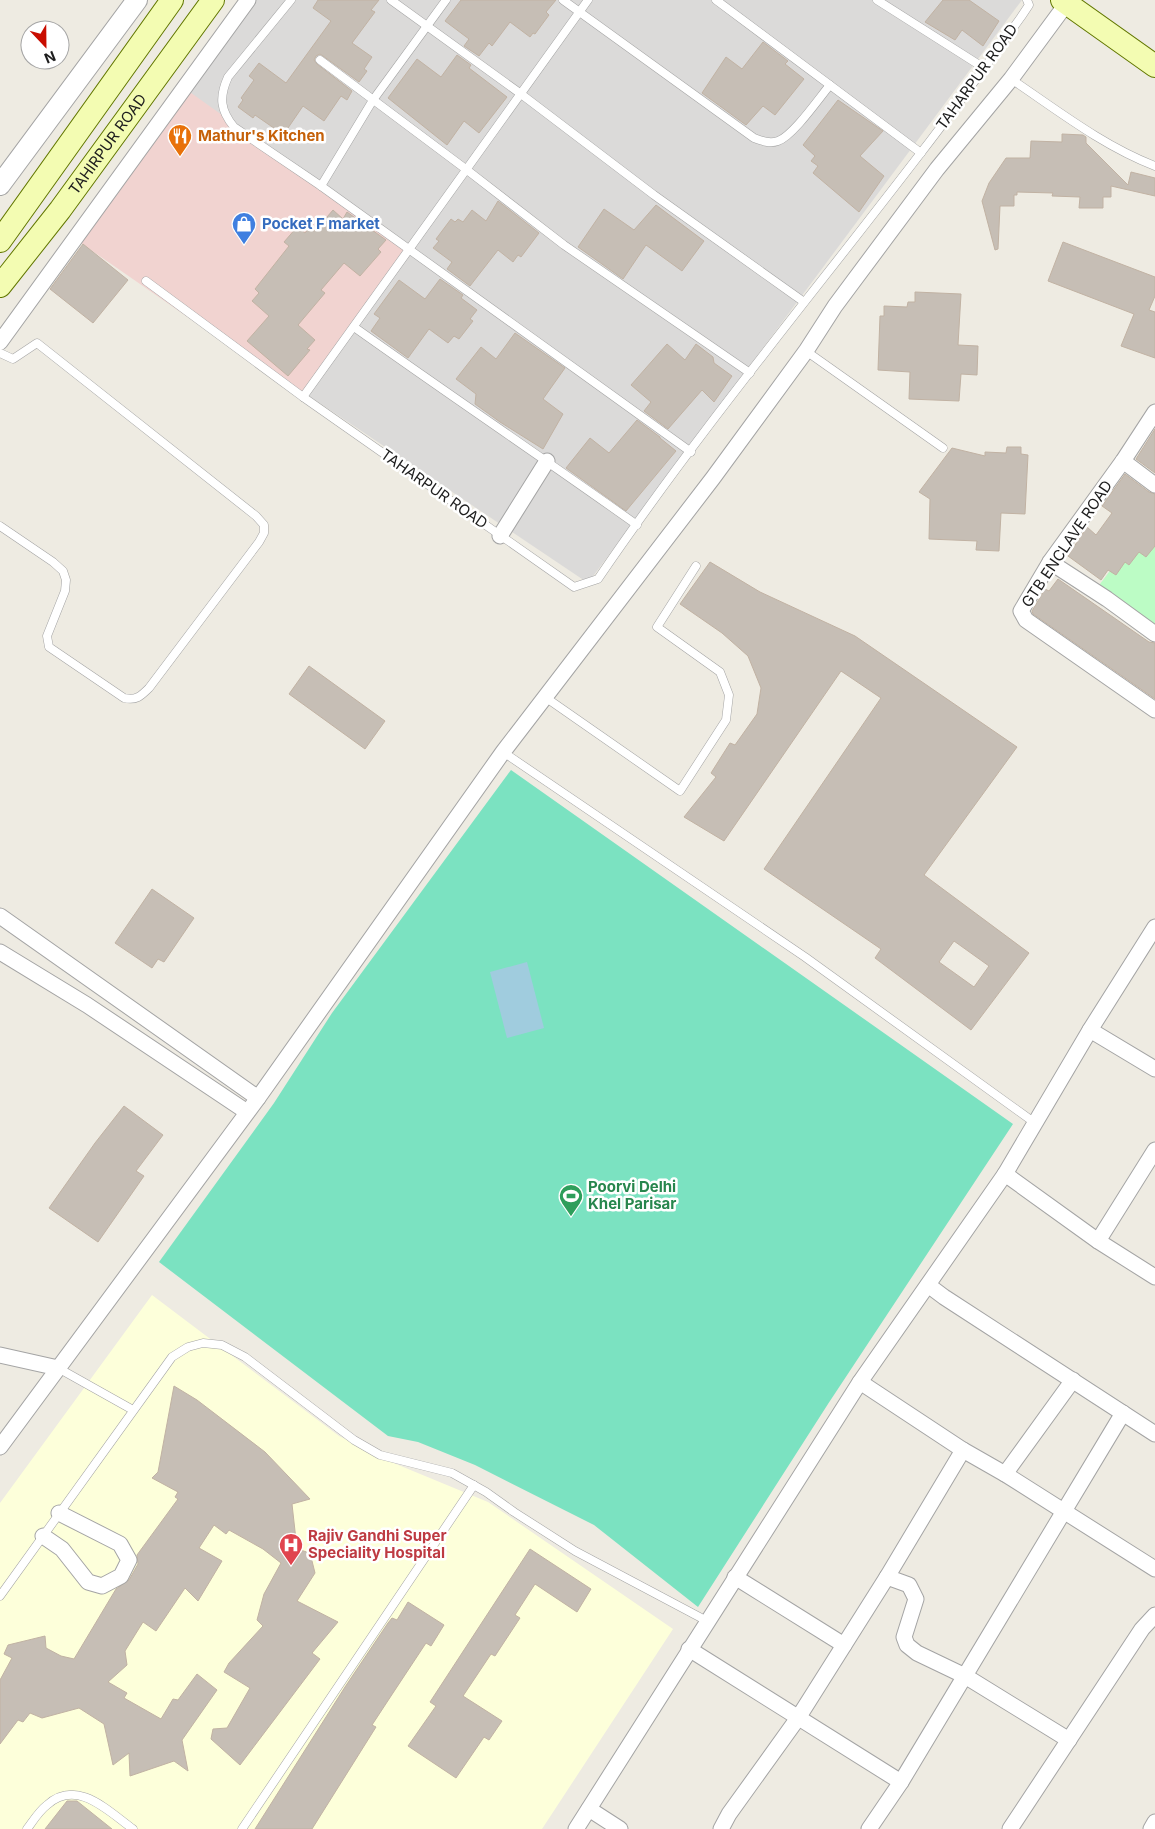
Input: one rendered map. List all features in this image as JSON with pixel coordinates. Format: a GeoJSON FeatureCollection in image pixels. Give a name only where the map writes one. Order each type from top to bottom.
{"type":"FeatureCollection","features":[{"type":"Feature","properties":{"kind":"main road","name":"TAHIRPUR ROAD"},"geometry":{"type":"LineString","coordinates":[[0,241],[172,0]]}},
{"type":"Feature","properties":{"kind":"main road","name":"TAHIRPUR ROAD"},"geometry":{"type":"LineString","coordinates":[[0,286],[60,210],[213,0]]}},
{"type":"Feature","properties":{"kind":"main road"},"geometry":{"type":"LineString","coordinates":[[1072,1],[1155,50]]}},
{"type":"Feature","properties":{"kind":"main road"},"geometry":{"type":"LineString","coordinates":[[1072,1],[1155,66]]}},
{"type":"Feature","properties":{"kind":"main road"},"geometry":{"type":"LineString","coordinates":[[84,125],[108,142]]}},
{"type":"Feature","properties":{"kind":"street"},"geometry":{"type":"LineString","coordinates":[[0,185],[137,0]]}},
{"type":"Feature","properties":{"kind":"street"},"geometry":{"type":"LineString","coordinates":[[0,342],[248,0]]}},
{"type":"Feature","properties":{"kind":"street"},"geometry":{"type":"LineString","coordinates":[[0,1447],[248,1112],[503,752],[713,478],[806,351],[835,306],[937,169],[1012,79],[1072,1]]}},
{"type":"Feature","properties":{"kind":"street","name":"GTB ENCLAVE ROAD"},"geometry":{"type":"LineString","coordinates":[[1155,412],[1123,461],[1050,562],[1021,611],[1026,620],[1155,710]]}},
{"type":"Feature","properties":{"kind":"street"},"geometry":{"type":"LineString","coordinates":[[500,536],[547,461]]}},
{"type":"Feature","properties":{"kind":"street"},"geometry":{"type":"LineString","coordinates":[[1123,461],[1155,484]]}},
{"type":"Feature","properties":{"kind":"street"},"geometry":{"type":"LineString","coordinates":[[1050,562],[1155,634]]}},
{"type":"Feature","properties":{"kind":"street"},"geometry":{"type":"LineString","coordinates":[[0,916],[258,1098]]}},
{"type":"Feature","properties":{"kind":"street"},"geometry":{"type":"LineString","coordinates":[[576,1829],[860,1382],[1005,1174],[1090,1030],[1155,927]]}},
{"type":"Feature","properties":{"kind":"street"},"geometry":{"type":"LineString","coordinates":[[0,952],[87,1005],[248,1112]]}},
{"type":"Feature","properties":{"kind":"street"},"geometry":{"type":"LineString","coordinates":[[1090,1030],[1155,1068]]}},
{"type":"Feature","properties":{"kind":"street"},"geometry":{"type":"LineString","coordinates":[[1098,1241],[1155,1150]]}},
{"type":"Feature","properties":{"kind":"street"},"geometry":{"type":"LineString","coordinates":[[1005,1174],[1098,1241],[1155,1277]]}},
{"type":"Feature","properties":{"kind":"street"},"geometry":{"type":"LineString","coordinates":[[928,1285],[1155,1434]]}},
{"type":"Feature","properties":{"kind":"street"},"geometry":{"type":"LineString","coordinates":[[0,1355],[58,1368]]}},
{"type":"Feature","properties":{"kind":"street"},"geometry":{"type":"LineString","coordinates":[[1005,1474],[1073,1380]]}},
{"type":"Feature","properties":{"kind":"street"},"geometry":{"type":"LineString","coordinates":[[860,1382],[963,1450],[1005,1474],[1155,1569]]}},
{"type":"Feature","properties":{"kind":"street"},"geometry":{"type":"LineString","coordinates":[[870,1829],[901,1782],[1123,1413]]}},
{"type":"Feature","properties":{"kind":"street"},"geometry":{"type":"LineString","coordinates":[[721,1829],[729,1814],[798,1718],[887,1577],[963,1450]]}},
{"type":"Feature","properties":{"kind":"street"},"geometry":{"type":"LineString","coordinates":[[43,1536],[62,1549],[88,1582],[102,1586],[121,1576],[129,1560],[120,1544],[91,1531],[59,1513]]}},
{"type":"Feature","properties":{"kind":"street"},"geometry":{"type":"LineString","coordinates":[[735,1577],[844,1645]]}},
{"type":"Feature","properties":{"kind":"street"},"geometry":{"type":"LineString","coordinates":[[887,1577],[909,1585],[916,1599],[904,1638],[907,1645],[917,1653],[965,1676],[1069,1740]]}},
{"type":"Feature","properties":{"kind":"street"},"geometry":{"type":"LineString","coordinates":[[1010,1829],[1142,1629],[1155,1615]]}},
{"type":"Feature","properties":{"kind":"street"},"geometry":{"type":"LineString","coordinates":[[689,1650],[901,1782]]}},
{"type":"Feature","properties":{"kind":"street"},"geometry":{"type":"LineString","coordinates":[[589,1809],[620,1829]]}},
{"type":"Feature","properties":{"kind":"street"},"geometry":{"type":"LineString","coordinates":[[1151,1829],[1155,1822]]}},
{"type":"Feature","properties":{"kind":"lane"},"geometry":{"type":"LineString","coordinates":[[291,0],[228,77],[223,87],[221,105],[234,127],[410,249],[691,452]]}},
{"type":"Feature","properties":{"kind":"lane"},"geometry":{"type":"LineString","coordinates":[[391,0],[521,94],[654,195],[804,302]]}},
{"type":"Feature","properties":{"kind":"lane"},"geometry":{"type":"LineString","coordinates":[[321,186],[373,100],[446,0]]}},
{"type":"Feature","properties":{"kind":"lane"},"geometry":{"type":"LineString","coordinates":[[563,0],[754,138],[765,142],[778,141],[790,134],[830,85]]}},
{"type":"Feature","properties":{"kind":"lane"},"geometry":{"type":"LineString","coordinates":[[303,397],[588,0]]}},
{"type":"Feature","properties":{"kind":"lane"},"geometry":{"type":"LineString","coordinates":[[716,0],[921,153]]}},
{"type":"Feature","properties":{"kind":"lane"},"geometry":{"type":"LineString","coordinates":[[877,0],[984,68]]}},
{"type":"Feature","properties":{"kind":"lane","name":"TAHARPUR ROAD"},"geometry":{"type":"LineString","coordinates":[[146,281],[303,397],[574,587],[598,579],[750,373],[921,153],[984,68],[1029,5],[1027,0]]}},
{"type":"Feature","properties":{"kind":"lane"},"geometry":{"type":"LineString","coordinates":[[320,60],[564,245],[750,373]]}},
{"type":"Feature","properties":{"kind":"lane"},"geometry":{"type":"LineString","coordinates":[[1012,79],[1127,155],[1155,166]]}},
{"type":"Feature","properties":{"kind":"lane"},"geometry":{"type":"LineString","coordinates":[[354,327],[638,525]]}},
{"type":"Feature","properties":{"kind":"lane"},"geometry":{"type":"LineString","coordinates":[[0,353],[13,359],[37,343],[256,516],[264,525],[264,533],[244,564],[149,688],[140,697],[132,700],[124,698],[49,647],[47,636],[65,591],[66,580],[63,571],[53,562],[0,526]]}},
{"type":"Feature","properties":{"kind":"lane"},"geometry":{"type":"LineString","coordinates":[[806,351],[943,448]]}},
{"type":"Feature","properties":{"kind":"lane"},"geometry":{"type":"LineString","coordinates":[[545,697],[680,792],[726,720],[729,695],[720,672],[657,627],[696,566]]}},
{"type":"Feature","properties":{"kind":"lane"},"geometry":{"type":"LineString","coordinates":[[503,752],[805,957],[1035,1122]]}},
{"type":"Feature","properties":{"kind":"lane"},"geometry":{"type":"LineString","coordinates":[[0,1596],[172,1357],[188,1347],[202,1343],[222,1345],[245,1357],[354,1440],[380,1455],[452,1473],[474,1485],[574,1551],[707,1621]]}},
{"type":"Feature","properties":{"kind":"lane"},"geometry":{"type":"LineString","coordinates":[[58,1368],[133,1410]]}},
{"type":"Feature","properties":{"kind":"lane"},"geometry":{"type":"LineString","coordinates":[[242,1829],[474,1485]]}},
{"type":"Feature","properties":{"kind":"lane"},"geometry":{"type":"LineString","coordinates":[[27,1829],[47,1804],[62,1795],[80,1794],[94,1800],[133,1829]]}},
{"type":"Feature","properties":{"kind":"shaded area"},"geometry":{"type":"Polygon","coordinates":[[[252,0],[1022,0],[588,583],[78,241],[252,0]]]}},
{"type":"Feature","properties":{"kind":"shaded area","name":"Pocket F market"},"geometry":{"type":"Polygon","coordinates":[[[187,90],[410,249],[303,397],[78,241],[187,90]]]}},
{"type":"Feature","properties":{"kind":"shaded area","name":"Rajiv Gandhi Super Speciality Hospital"},"geometry":{"type":"Polygon","coordinates":[[[152,1295],[339,1436],[396,1464],[488,1502],[673,1629],[542,1829],[0,1829],[0,1503],[152,1295]]]}},
{"type":"Feature","properties":{"kind":"green space"},"geometry":{"type":"Polygon","coordinates":[[[1155,511],[1155,638],[1094,592],[1155,511]]]}},
{"type":"Feature","properties":{"kind":"green space","name":"Poorvi Delhi Khel Parisar"},"geometry":{"type":"Polygon","coordinates":[[[511,770],[1013,1124],[828,1404],[698,1607],[594,1525],[475,1465],[418,1442],[388,1436],[159,1262],[274,1103],[332,1013],[511,770]]]}},
{"type":"Feature","properties":{"kind":"water"},"geometry":{"type":"Polygon","coordinates":[[[527,962],[544,1028],[507,1038],[490,972],[527,962]]]}},
{"type":"Feature","properties":{"kind":"building"},"geometry":{"type":"Polygon","coordinates":[[[318,0],[379,0],[371,10],[375,12],[352,43],[372,57],[364,69],[367,71],[359,82],[320,54],[316,56],[314,60],[317,64],[352,91],[347,100],[341,96],[324,121],[303,106],[288,128],[286,127],[281,133],[255,115],[253,118],[238,107],[243,100],[241,98],[254,80],[249,76],[259,63],[286,83],[331,21],[313,8],[318,0]]]}},
{"type":"Feature","properties":{"kind":"building"},"geometry":{"type":"Polygon","coordinates":[[[461,0],[556,0],[546,12],[549,15],[535,34],[533,33],[530,37],[510,22],[492,46],[489,43],[479,56],[464,46],[469,39],[445,21],[461,0]]]}},
{"type":"Feature","properties":{"kind":"building"},"geometry":{"type":"Polygon","coordinates":[[[943,0],[969,0],[999,21],[983,46],[962,30],[955,40],[925,22],[943,0]]]}},
{"type":"Feature","properties":{"kind":"building"},"geometry":{"type":"Polygon","coordinates":[[[763,42],[788,61],[785,64],[804,79],[775,115],[763,106],[746,125],[702,93],[726,57],[742,69],[763,42]]]}},
{"type":"Feature","properties":{"kind":"building"},"geometry":{"type":"Polygon","coordinates":[[[457,55],[471,65],[469,68],[507,97],[479,133],[464,121],[447,145],[388,98],[417,59],[441,77],[457,55]]]}},
{"type":"Feature","properties":{"kind":"building"},"geometry":{"type":"Polygon","coordinates":[[[838,100],[883,131],[860,156],[884,176],[859,212],[813,173],[818,166],[811,161],[815,156],[803,145],[838,100]]]}},
{"type":"Feature","properties":{"kind":"building"},"geometry":{"type":"Polygon","coordinates":[[[1062,134],[1083,135],[1086,137],[1086,143],[1128,185],[1131,172],[1155,178],[1155,196],[1111,186],[1111,197],[1103,197],[1103,208],[1079,208],[1080,197],[1052,196],[1053,193],[1017,192],[1017,195],[1014,195],[1014,206],[1000,206],[998,249],[995,250],[982,201],[989,183],[1006,158],[1030,158],[1031,141],[1062,142],[1062,134]]]}},
{"type":"Feature","properties":{"kind":"building"},"geometry":{"type":"Polygon","coordinates":[[[498,201],[539,233],[521,257],[518,255],[513,262],[498,250],[470,286],[447,269],[452,262],[433,248],[439,241],[436,239],[451,219],[455,222],[458,219],[463,222],[472,210],[486,221],[498,201]]]}},
{"type":"Feature","properties":{"kind":"building"},"geometry":{"type":"Polygon","coordinates":[[[656,205],[704,241],[682,271],[646,245],[623,279],[578,247],[604,209],[634,230],[656,205]]]}},
{"type":"Feature","properties":{"kind":"building"},"geometry":{"type":"Polygon","coordinates":[[[333,210],[343,219],[347,212],[386,240],[378,249],[381,252],[360,276],[344,263],[321,290],[325,293],[298,325],[315,340],[307,349],[310,350],[288,376],[247,341],[269,316],[252,301],[259,293],[255,289],[289,246],[284,242],[297,227],[305,233],[310,227],[315,231],[333,210]]]}},
{"type":"Feature","properties":{"kind":"building"},"geometry":{"type":"Polygon","coordinates":[[[1063,242],[1155,277],[1155,296],[1149,310],[1155,312],[1155,358],[1121,346],[1134,314],[1048,281],[1063,242]]]}},
{"type":"Feature","properties":{"kind":"building"},"geometry":{"type":"Polygon","coordinates":[[[83,244],[128,280],[93,323],[50,289],[83,244]]]}},
{"type":"Feature","properties":{"kind":"building"},"geometry":{"type":"Polygon","coordinates":[[[440,279],[463,295],[461,298],[477,310],[470,319],[473,321],[459,339],[454,336],[448,343],[429,329],[408,358],[371,331],[380,318],[374,314],[399,280],[425,299],[440,279]]]}},
{"type":"Feature","properties":{"kind":"building"},"geometry":{"type":"Polygon","coordinates":[[[915,292],[961,294],[958,345],[978,346],[977,375],[961,374],[959,401],[909,399],[910,372],[878,370],[880,316],[884,316],[884,306],[907,307],[908,302],[915,302],[915,292]]]}},
{"type":"Feature","properties":{"kind":"building"},"geometry":{"type":"Polygon","coordinates":[[[515,333],[565,368],[543,399],[563,414],[543,449],[475,404],[476,394],[456,379],[481,347],[496,359],[515,333]]]}},
{"type":"Feature","properties":{"kind":"building"},"geometry":{"type":"Polygon","coordinates":[[[667,344],[685,360],[696,344],[713,357],[714,363],[732,376],[714,402],[702,390],[668,429],[644,411],[651,402],[631,385],[667,344]]]}},
{"type":"Feature","properties":{"kind":"building"},"geometry":{"type":"Polygon","coordinates":[[[637,420],[676,451],[626,511],[566,468],[590,438],[609,453],[637,420]]]}},
{"type":"Feature","properties":{"kind":"building"},"geometry":{"type":"Polygon","coordinates":[[[1155,429],[1155,473],[1136,459],[1155,429]]]}},
{"type":"Feature","properties":{"kind":"building"},"geometry":{"type":"Polygon","coordinates":[[[1007,447],[1021,447],[1021,454],[1028,455],[1025,514],[1001,513],[999,551],[976,550],[977,541],[929,539],[930,499],[919,492],[952,448],[985,456],[985,452],[1006,453],[1007,447]]]}},
{"type":"Feature","properties":{"kind":"building"},"geometry":{"type":"Polygon","coordinates":[[[1125,474],[1149,492],[1155,494],[1155,546],[1146,557],[1139,552],[1129,565],[1125,562],[1116,575],[1108,570],[1101,580],[1068,556],[1087,527],[1096,535],[1112,513],[1102,506],[1125,474]]]}},
{"type":"Feature","properties":{"kind":"building"},"geometry":{"type":"Polygon","coordinates":[[[710,562],[760,592],[855,636],[1017,747],[924,875],[1029,953],[971,1030],[875,958],[881,949],[764,869],[881,698],[841,671],[724,841],[684,817],[716,777],[711,773],[730,743],[735,745],[757,714],[761,688],[748,656],[722,633],[680,604],[710,562]],[[954,941],[939,962],[974,987],[989,966],[954,941]]]}},
{"type":"Feature","properties":{"kind":"building"},"geometry":{"type":"Polygon","coordinates":[[[1058,579],[1149,642],[1155,643],[1155,699],[1033,614],[1032,611],[1045,589],[1049,591],[1058,579]]]}},
{"type":"Feature","properties":{"kind":"building"},"geometry":{"type":"Polygon","coordinates":[[[309,666],[385,721],[365,749],[289,694],[309,666]]]}},
{"type":"Feature","properties":{"kind":"building"},"geometry":{"type":"Polygon","coordinates":[[[152,889],[194,918],[164,962],[158,959],[152,968],[115,943],[152,889]]]}},
{"type":"Feature","properties":{"kind":"building"},"geometry":{"type":"Polygon","coordinates":[[[124,1106],[163,1135],[136,1171],[144,1176],[98,1242],[49,1208],[124,1106]]]}},
{"type":"Feature","properties":{"kind":"building"},"geometry":{"type":"Polygon","coordinates":[[[174,1386],[197,1400],[265,1452],[310,1499],[292,1504],[297,1549],[310,1553],[315,1573],[297,1601],[338,1622],[312,1653],[320,1659],[240,1765],[211,1739],[213,1729],[227,1728],[250,1688],[224,1672],[229,1663],[263,1626],[257,1620],[264,1594],[281,1563],[263,1549],[229,1530],[226,1534],[214,1525],[199,1548],[222,1561],[198,1601],[185,1588],[156,1631],[143,1622],[125,1651],[127,1665],[108,1682],[127,1693],[124,1698],[161,1719],[173,1699],[178,1700],[197,1674],[217,1690],[182,1740],[188,1771],[174,1761],[130,1776],[129,1753],[113,1765],[104,1724],[79,1708],[42,1718],[30,1713],[23,1722],[18,1720],[0,1744],[0,1680],[12,1658],[4,1654],[8,1645],[45,1636],[46,1648],[61,1656],[74,1659],[116,1589],[129,1580],[138,1564],[137,1555],[178,1499],[175,1497],[178,1492],[152,1478],[158,1472],[174,1386]]]}},
{"type":"Feature","properties":{"kind":"building"},"geometry":{"type":"Polygon","coordinates":[[[530,1549],[591,1589],[577,1612],[535,1584],[515,1615],[520,1618],[495,1656],[491,1654],[463,1696],[502,1721],[489,1740],[484,1737],[456,1778],[408,1746],[436,1706],[430,1702],[530,1549]]]}},
{"type":"Feature","properties":{"kind":"building"},"geometry":{"type":"Polygon","coordinates":[[[408,1602],[444,1625],[431,1646],[426,1643],[372,1725],[376,1727],[312,1829],[255,1829],[388,1623],[392,1618],[397,1620],[408,1602]]]}},
{"type":"Feature","properties":{"kind":"building"},"geometry":{"type":"Polygon","coordinates":[[[67,1801],[77,1801],[112,1829],[45,1829],[67,1801]]]}},
{"type":"Feature","properties":{"kind":"place","name":"Mathur's Kitchen"},"geometry":{"type":"Point","coordinates":[180,157]}},
{"type":"Feature","properties":{"kind":"place","name":"Pocket F market"},"geometry":{"type":"Point","coordinates":[244,245]}},
{"type":"Feature","properties":{"kind":"place","name":"Poorvi Delhi Khel Parisar"},"geometry":{"type":"Point","coordinates":[571,1217]}},
{"type":"Feature","properties":{"kind":"place","name":"Rajiv Gandhi Super Speciality Hospital"},"geometry":{"type":"Point","coordinates":[291,1566]}}]}
